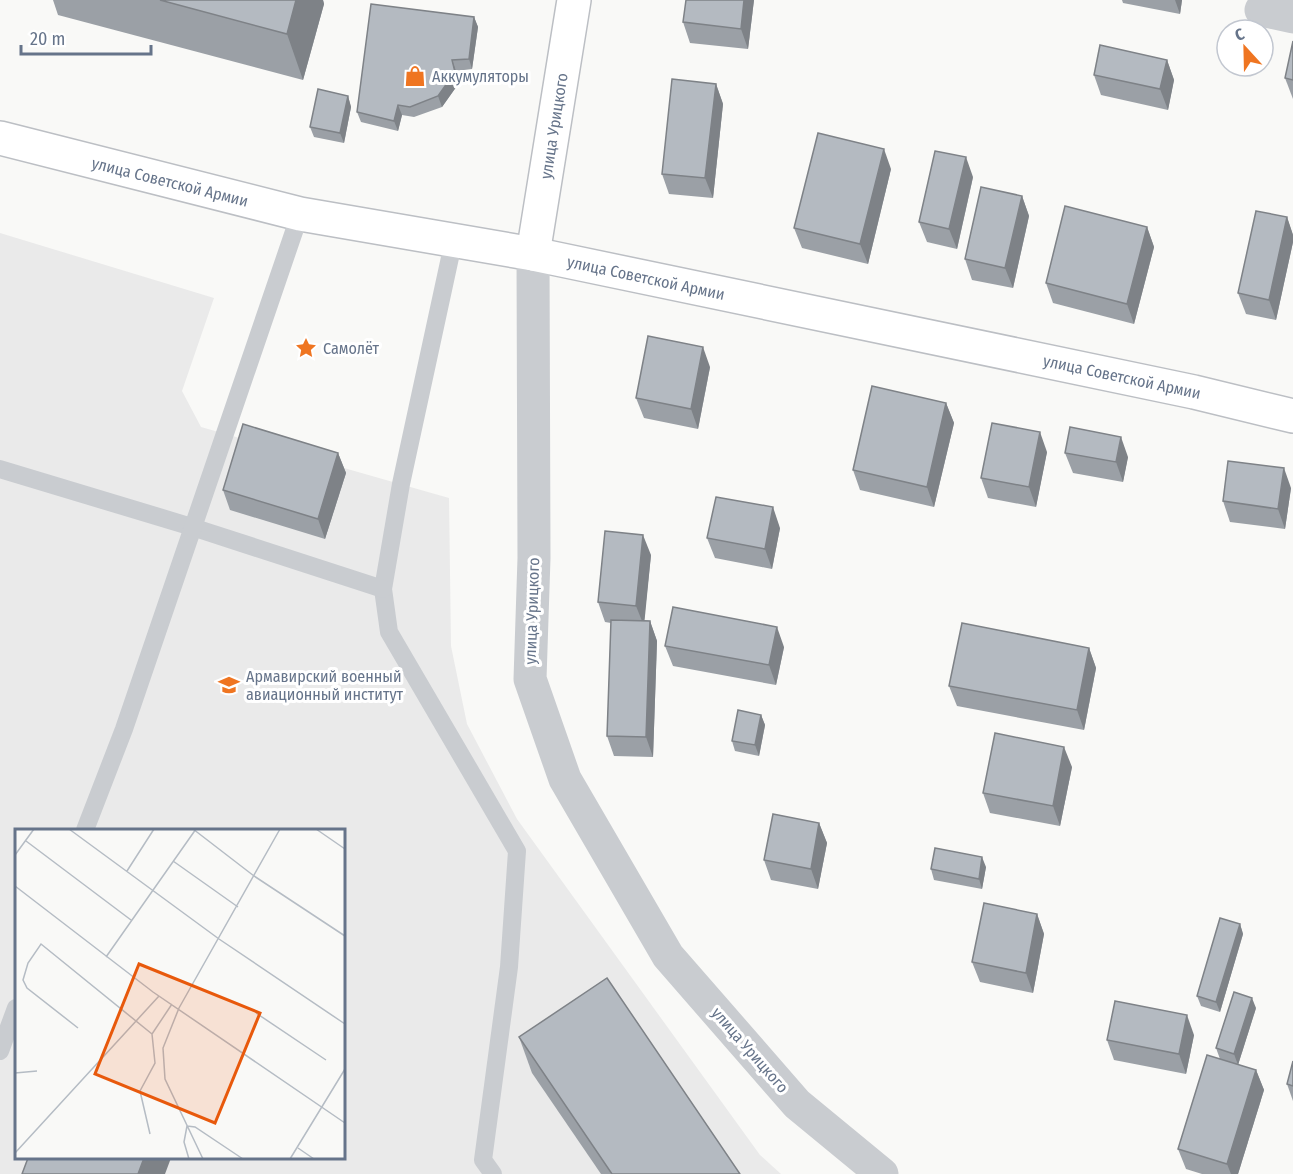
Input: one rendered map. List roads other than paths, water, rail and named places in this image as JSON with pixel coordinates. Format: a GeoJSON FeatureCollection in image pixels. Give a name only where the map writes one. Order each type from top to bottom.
{"type":"FeatureCollection","features":[{"type":"Feature","properties":{"kind":"main road","name":"улица Урицкого"},"geometry":{"type":"LineString","coordinates":[[533,254],[574,0]]}},
{"type":"Feature","properties":{"kind":"main road","name":"улица Советской Армии"},"geometry":{"type":"LineString","coordinates":[[0,138],[300,214],[533,254],[1194,392],[1293,416]]}},
{"type":"Feature","properties":{"kind":"street"},"geometry":{"type":"LineString","coordinates":[[1261,10],[1293,17]]}},
{"type":"Feature","properties":{"kind":"street","name":"улица Урицкого"},"geometry":{"type":"LineString","coordinates":[[533,254],[534,558],[530,679],[565,779],[668,956],[797,1104],[882,1174]]}},
{"type":"Feature","properties":{"kind":"lane"},"geometry":{"type":"LineString","coordinates":[[86,829],[124,729],[300,214]]}},
{"type":"Feature","properties":{"kind":"lane"},"geometry":{"type":"LineString","coordinates":[[453,240],[401,484],[382,589],[389,632],[517,851],[509,966],[483,1160],[493,1174]]}},
{"type":"Feature","properties":{"kind":"lane"},"geometry":{"type":"LineString","coordinates":[[0,469],[192,526],[382,589]]}},
{"type":"Feature","properties":{"kind":"lane"},"geometry":{"type":"LineString","coordinates":[[0,1051],[15,1011]]}},
{"type":"Feature","properties":{"kind":"place","name":"Аккумуляторы"},"geometry":{"type":"Point","coordinates":[415,76]}},
{"type":"Feature","properties":{"kind":"place","name":"Самолёт"},"geometry":{"type":"Point","coordinates":[306,348]}},
{"type":"Feature","properties":{"kind":"place","name":"Армавирский военный авиационный институт"},"geometry":{"type":"Point","coordinates":[229,685]}}]}
